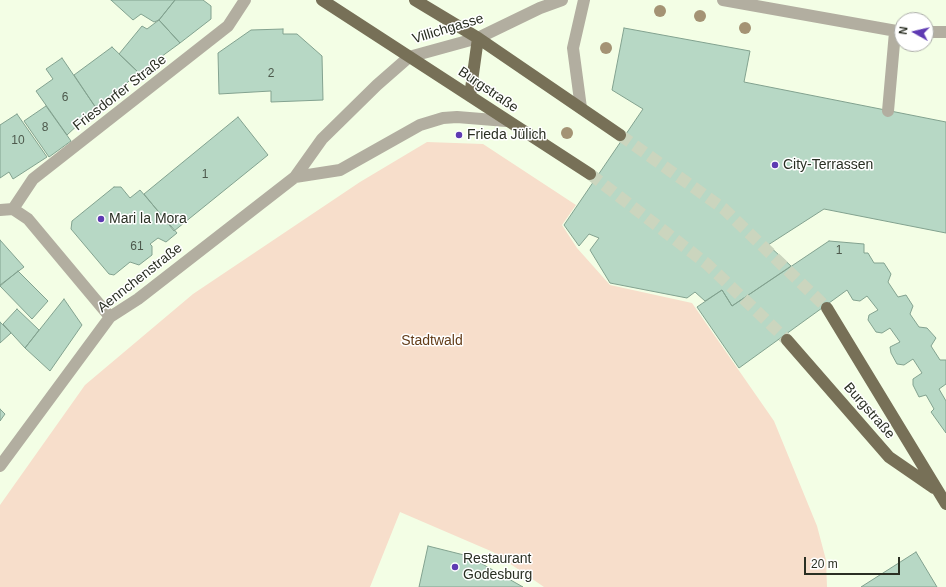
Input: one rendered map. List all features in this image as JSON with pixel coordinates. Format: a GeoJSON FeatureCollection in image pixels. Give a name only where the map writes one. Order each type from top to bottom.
{"type":"FeatureCollection","features":[{"type":"Feature","properties":{"kind":"main road","name":"Burgstraße"},"geometry":{"type":"LineString","coordinates":[[322,0],[506,121],[590,174]]}},
{"type":"Feature","properties":{"kind":"main road"},"geometry":{"type":"LineString","coordinates":[[414,0],[478,38],[620,135]]}},
{"type":"Feature","properties":{"kind":"main road"},"geometry":{"type":"LineString","coordinates":[[470,96],[478,38]]}},
{"type":"Feature","properties":{"kind":"main road","name":"Burgstraße"},"geometry":{"type":"LineString","coordinates":[[827,308],[946,504]]}},
{"type":"Feature","properties":{"kind":"main road","name":"Burgstraße"},"geometry":{"type":"LineString","coordinates":[[787,340],[890,457],[938,491]]}},
{"type":"Feature","properties":{"kind":"street","name":"Friesdorfer Straße"},"geometry":{"type":"LineString","coordinates":[[13,209],[33,179],[228,26],[245,0]]}},
{"type":"Feature","properties":{"kind":"street","name":"Villichgasse"},"geometry":{"type":"LineString","coordinates":[[409,57],[478,38],[540,8],[562,0]]}},
{"type":"Feature","properties":{"kind":"street"},"geometry":{"type":"LineString","coordinates":[[581,108],[573,48],[584,0]]}},
{"type":"Feature","properties":{"kind":"street"},"geometry":{"type":"LineString","coordinates":[[723,0],[894,31]]}},
{"type":"Feature","properties":{"kind":"street"},"geometry":{"type":"LineString","coordinates":[[934,32],[946,32]]}},
{"type":"Feature","properties":{"kind":"street"},"geometry":{"type":"LineString","coordinates":[[888,111],[895,52]]}},
{"type":"Feature","properties":{"kind":"street","name":"Aennchenstraße"},"geometry":{"type":"LineString","coordinates":[[0,466],[110,317],[138,299],[295,177],[322,139],[377,85],[409,57]]}},
{"type":"Feature","properties":{"kind":"street","name":"Aennchenstraße"},"geometry":{"type":"LineString","coordinates":[[295,177],[340,170],[420,125],[443,118],[457,117],[506,121]]}},
{"type":"Feature","properties":{"kind":"street"},"geometry":{"type":"LineString","coordinates":[[0,210],[13,209],[28,219],[110,317]]}},
{"type":"Feature","properties":{"kind":"green space","name":"Stadtwald"},"geometry":{"type":"Polygon","coordinates":[[[427,142],[483,144],[576,205],[562,225],[577,248],[610,285],[692,303],[774,421],[817,526],[826,560],[827,587],[544,587],[493,552],[400,512],[370,587],[0,587],[0,505],[85,385],[193,294],[360,182],[427,142]]]}},
{"type":"Feature","properties":{"kind":"building"},"geometry":{"type":"Polygon","coordinates":[[[111,0],[175,0],[159,20],[154,22],[141,14],[133,20],[111,0]]]}},
{"type":"Feature","properties":{"kind":"building"},"geometry":{"type":"Polygon","coordinates":[[[175,0],[203,0],[211,6],[211,19],[180,43],[159,20],[175,0]]]}},
{"type":"Feature","properties":{"kind":"building"},"geometry":{"type":"Polygon","coordinates":[[[159,20],[180,43],[139,73],[119,54],[142,26],[147,29],[159,20]]]}},
{"type":"Feature","properties":{"kind":"building","name":"City-Terrassen"},"geometry":{"type":"Polygon","coordinates":[[[624,28],[750,51],[744,82],[946,122],[946,233],[824,209],[768,245],[791,266],[732,306],[722,290],[705,301],[695,292],[687,298],[610,283],[590,250],[599,238],[589,234],[579,246],[564,225],[643,109],[612,90],[624,28]]]}},
{"type":"Feature","properties":{"kind":"building"},"geometry":{"type":"Polygon","coordinates":[[[283,29],[283,34],[297,34],[322,56],[323,100],[271,102],[271,91],[219,94],[218,53],[251,30],[283,29]]]}},
{"type":"Feature","properties":{"kind":"building"},"geometry":{"type":"Polygon","coordinates":[[[112,47],[139,73],[96,108],[74,75],[112,47]]]}},
{"type":"Feature","properties":{"kind":"building"},"geometry":{"type":"Polygon","coordinates":[[[62,58],[96,108],[67,135],[36,91],[53,79],[46,69],[62,58]]]}},
{"type":"Feature","properties":{"kind":"building"},"geometry":{"type":"Polygon","coordinates":[[[46,106],[71,141],[49,157],[24,121],[46,106]]]}},
{"type":"Feature","properties":{"kind":"building"},"geometry":{"type":"Polygon","coordinates":[[[17,114],[47,157],[13,179],[9,172],[0,178],[0,125],[17,114]]]}},
{"type":"Feature","properties":{"kind":"building"},"geometry":{"type":"Polygon","coordinates":[[[238,117],[268,155],[174,231],[144,194],[238,117]]]}},
{"type":"Feature","properties":{"kind":"building"},"geometry":{"type":"Polygon","coordinates":[[[114,187],[121,187],[130,198],[140,190],[177,233],[166,242],[158,238],[150,244],[152,246],[152,255],[139,265],[130,262],[114,275],[109,274],[71,229],[72,221],[114,187]]]}},
{"type":"Feature","properties":{"kind":"building"},"geometry":{"type":"Polygon","coordinates":[[[0,240],[24,267],[0,285],[0,240]]]}},
{"type":"Feature","properties":{"kind":"building"},"geometry":{"type":"Polygon","coordinates":[[[829,241],[864,244],[864,253],[868,253],[874,263],[884,263],[891,274],[888,282],[898,297],[906,295],[913,306],[910,314],[919,327],[927,328],[936,338],[931,346],[940,360],[946,360],[946,384],[939,389],[946,401],[946,433],[931,412],[934,409],[926,395],[919,397],[913,385],[913,379],[922,373],[913,359],[904,365],[897,364],[891,353],[890,347],[900,342],[890,328],[882,333],[876,332],[868,320],[869,315],[878,310],[867,296],[860,301],[853,300],[847,290],[739,368],[697,307],[722,290],[732,306],[829,241]]]}},
{"type":"Feature","properties":{"kind":"building"},"geometry":{"type":"Polygon","coordinates":[[[18,271],[48,301],[32,319],[0,286],[18,271]]]}},
{"type":"Feature","properties":{"kind":"building"},"geometry":{"type":"Polygon","coordinates":[[[64,299],[82,325],[50,371],[25,348],[64,299]]]}},
{"type":"Feature","properties":{"kind":"building"},"geometry":{"type":"Polygon","coordinates":[[[17,309],[39,330],[25,348],[3,324],[17,309]]]}},
{"type":"Feature","properties":{"kind":"building"},"geometry":{"type":"Polygon","coordinates":[[[0,322],[11,333],[0,343],[0,322]]]}},
{"type":"Feature","properties":{"kind":"building"},"geometry":{"type":"Polygon","coordinates":[[[0,409],[5,414],[0,421],[0,409]]]}},
{"type":"Feature","properties":{"kind":"building","name":"Restaurant Godesburg"},"geometry":{"type":"Polygon","coordinates":[[[428,546],[468,556],[523,587],[419,587],[428,546]]]}},
{"type":"Feature","properties":{"kind":"building"},"geometry":{"type":"Polygon","coordinates":[[[916,552],[937,587],[861,587],[916,552]]]}},
{"type":"Feature","properties":{"kind":"tunnel"},"geometry":{"type":"LineString","coordinates":[[620,135],[724,209],[827,308]]}},
{"type":"Feature","properties":{"kind":"tunnel"},"geometry":{"type":"LineString","coordinates":[[590,174],[707,264],[787,340]]}},
{"type":"Feature","properties":{"kind":"place","name":"Frieda Jülich"},"geometry":{"type":"Point","coordinates":[459,135]}},
{"type":"Feature","properties":{"kind":"place","name":"City-Terrassen"},"geometry":{"type":"Point","coordinates":[775,165]}},
{"type":"Feature","properties":{"kind":"place","name":"Mari la Mora"},"geometry":{"type":"Point","coordinates":[101,219]}},
{"type":"Feature","properties":{"kind":"place","name":"Restaurant Godesburg"},"geometry":{"type":"Point","coordinates":[455,567]}}]}
